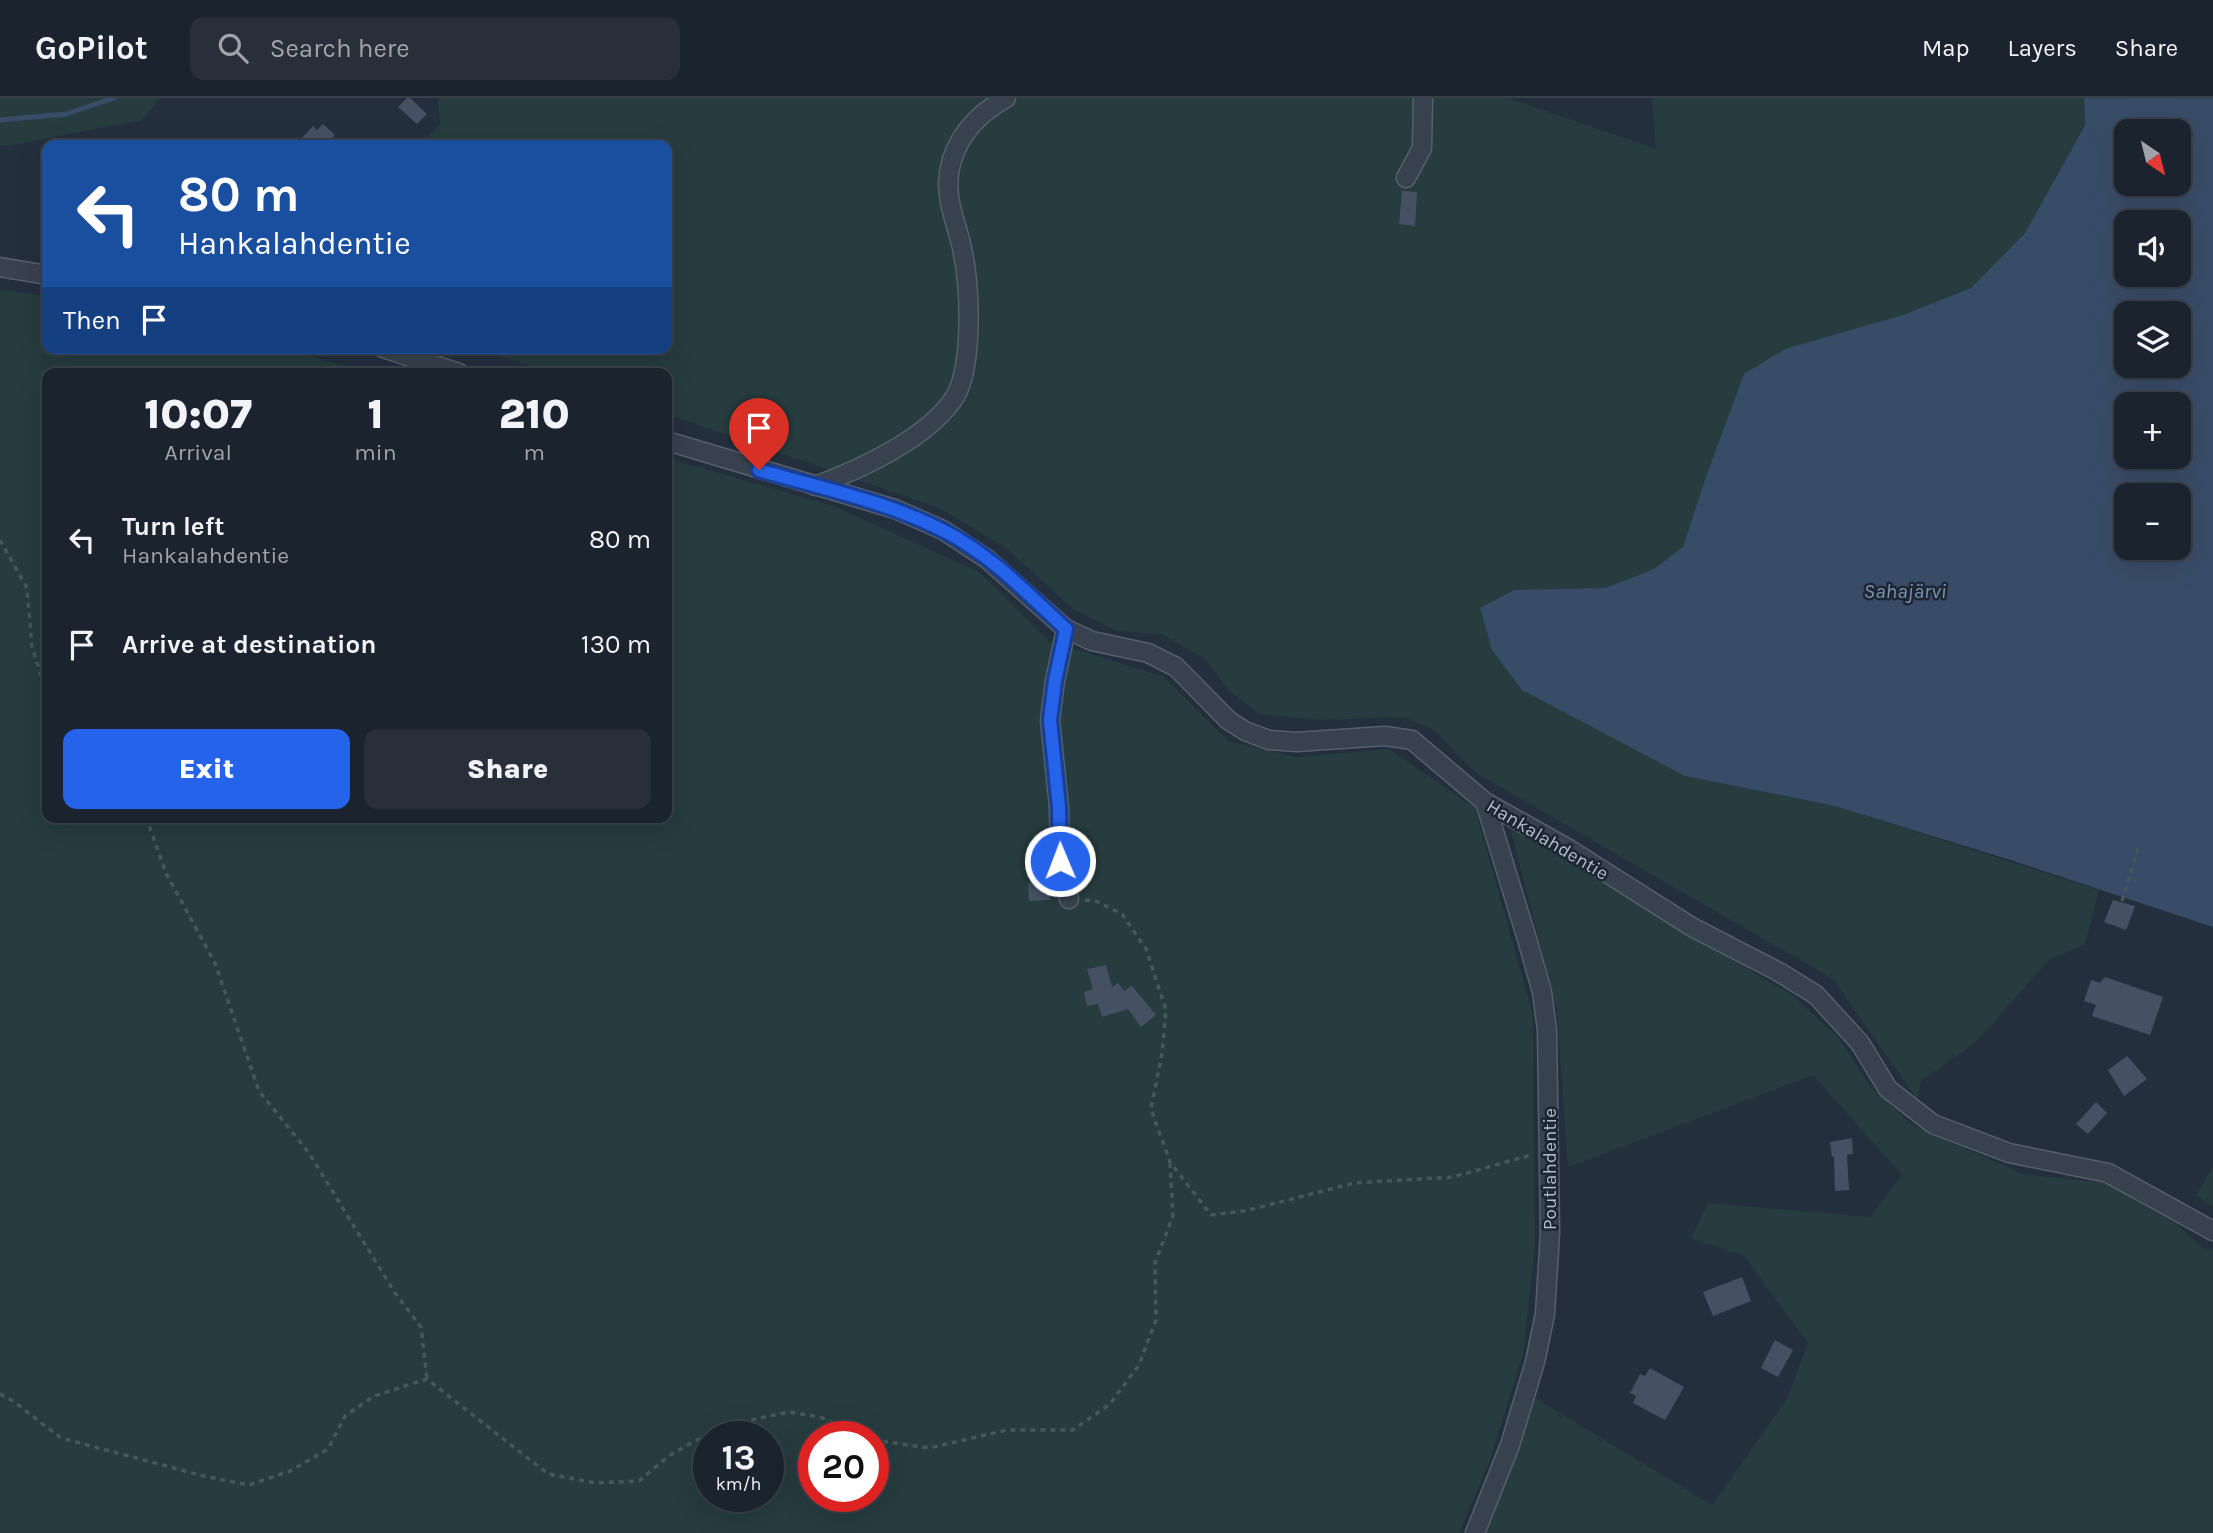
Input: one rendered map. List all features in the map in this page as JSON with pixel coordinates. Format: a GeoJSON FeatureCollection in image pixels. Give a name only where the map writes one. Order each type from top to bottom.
{"type":"FeatureCollection","features":[{"type":"Feature","properties":{"kind":"street"},"geometry":{"type":"LineString","coordinates":[[815,486],[885,456],[931,423],[955,396],[964,372],[967,352],[967,283],[964,255],[950,203],[948,181],[951,159],[961,138],[987,104],[1006,98]]}},
{"type":"Feature","properties":{"kind":"street"},"geometry":{"type":"LineString","coordinates":[[1406,178],[1422,148],[1423,98]]}},
{"type":"Feature","properties":{"kind":"street"},"geometry":{"type":"LineString","coordinates":[[0,267],[42,274]]}},
{"type":"Feature","properties":{"kind":"street"},"geometry":{"type":"LineString","coordinates":[[401,354],[444,368]]}},
{"type":"Feature","properties":{"kind":"street","name":"Hankalahdentie"},"geometry":{"type":"LineString","coordinates":[[672,443],[895,509],[943,530],[987,559],[1066,629],[1092,642],[1148,653],[1176,667],[1228,720],[1245,731],[1269,740],[1296,743],[1385,736],[1412,740],[1485,802],[1569,849],[1692,927],[1779,972],[1816,995],[1860,1043],[1888,1089],[1933,1124],[2009,1153],[2108,1173],[2213,1231]]}},
{"type":"Feature","properties":{"kind":"street"},"geometry":{"type":"LineString","coordinates":[[866,501],[864,484],[867,464]]}},
{"type":"Feature","properties":{"kind":"street"},"geometry":{"type":"LineString","coordinates":[[1066,629],[1050,720],[1059,807],[1060,861],[1069,900]]}},
{"type":"Feature","properties":{"kind":"street","name":"Poutlahdentie"},"geometry":{"type":"LineString","coordinates":[[1475,1533],[1510,1445],[1535,1362],[1545,1314],[1549,1274],[1547,1030],[1542,992],[1485,802]]}},
{"type":"Feature","properties":{"kind":"path"},"geometry":{"type":"LineString","coordinates":[[0,540],[27,588],[32,647],[42,678]]}},
{"type":"Feature","properties":{"kind":"path"},"geometry":{"type":"LineString","coordinates":[[148,823],[166,873],[215,963],[259,1091],[309,1153],[395,1293],[421,1327],[427,1379],[548,1474],[595,1483],[639,1481],[670,1455],[722,1426],[789,1412],[829,1421]]}},
{"type":"Feature","properties":{"kind":"path"},"geometry":{"type":"LineString","coordinates":[[2122,901],[2138,848]]}},
{"type":"Feature","properties":{"kind":"path"},"geometry":{"type":"LineString","coordinates":[[889,1442],[929,1448],[1007,1430],[1073,1430],[1110,1405],[1139,1365],[1156,1321],[1156,1263],[1173,1216],[1170,1162],[1152,1109],[1166,1010],[1146,949],[1122,914],[1096,901],[1069,900]]}},
{"type":"Feature","properties":{"kind":"path"},"geometry":{"type":"LineString","coordinates":[[1170,1162],[1211,1214],[1245,1211],[1354,1183],[1453,1177],[1549,1150]]}},
{"type":"Feature","properties":{"kind":"path"},"geometry":{"type":"LineString","coordinates":[[0,1394],[61,1438],[204,1476],[249,1485],[290,1471],[328,1449],[345,1416],[374,1396],[427,1379]]}},
{"type":"Feature","properties":{"kind":"green space"},"geometry":{"type":"Polygon","coordinates":[[[0,98],[160,98],[142,120],[7,146],[0,145],[0,98]]]}},
{"type":"Feature","properties":{"kind":"green space"},"geometry":{"type":"Polygon","coordinates":[[[438,98],[1508,98],[1656,149],[1652,98],[2084,98],[2085,124],[2025,233],[1971,288],[1903,315],[1685,776],[1835,806],[2099,890],[2085,944],[2049,960],[1976,1042],[1921,1081],[1917,1099],[1833,979],[1476,773],[1434,730],[1405,717],[1319,720],[1260,714],[1229,691],[1206,660],[1162,634],[1117,631],[1073,609],[1006,548],[939,508],[672,416],[672,368],[534,368],[495,354],[672,354],[672,140],[424,140],[440,124],[438,98]]]}},
{"type":"Feature","properties":{"kind":"green space"},"geometry":{"type":"Polygon","coordinates":[[[0,290],[42,295],[42,354],[304,354],[352,368],[42,368],[42,823],[672,823],[672,459],[834,506],[979,572],[1049,641],[1164,677],[1228,741],[1296,757],[1389,749],[1475,808],[1533,1015],[1535,1245],[1523,1354],[1490,1460],[1459,1533],[0,1533],[0,290]]]}},
{"type":"Feature","properties":{"kind":"green space"},"geometry":{"type":"Polygon","coordinates":[[[1510,828],[1792,995],[1838,1037],[1872,1089],[1912,1125],[2023,1174],[2106,1183],[2176,1224],[2203,1248],[2213,1250],[2213,1533],[1482,1533],[1535,1398],[1712,1505],[1787,1399],[1808,1343],[1744,1256],[1691,1238],[1708,1203],[1870,1217],[1902,1175],[1813,1075],[1568,1167],[1557,1010],[1510,828]]]}},
{"type":"Feature","properties":{"kind":"green space"},"geometry":{"type":"Polygon","coordinates":[[[2213,1167],[2213,1207],[2196,1195],[2213,1167]]]}},
{"type":"Feature","properties":{"kind":"water","name":"Sahajärvi"},"geometry":{"type":"Polygon","coordinates":[[[2084,98],[2213,98],[2213,927],[2014,861],[1835,806],[1685,776],[1522,690],[1492,650],[1480,608],[1514,590],[1606,588],[1654,569],[1683,547],[1744,374],[1785,349],[1903,315],[1971,288],[2025,233],[2085,125],[2084,98]]]}},
{"type":"Feature","properties":{"kind":"building"},"geometry":{"type":"Polygon","coordinates":[[[407,98],[427,114],[417,124],[398,107],[407,98]]]}},
{"type":"Feature","properties":{"kind":"building"},"geometry":{"type":"Polygon","coordinates":[[[323,124],[335,135],[331,140],[302,138],[313,126],[317,130],[323,124]]]}},
{"type":"Feature","properties":{"kind":"building"},"geometry":{"type":"Polygon","coordinates":[[[1402,191],[1417,192],[1415,226],[1399,224],[1402,191]]]}},
{"type":"Feature","properties":{"kind":"building"},"geometry":{"type":"Polygon","coordinates":[[[1049,882],[1050,900],[1029,901],[1028,883],[1049,882]]]}},
{"type":"Feature","properties":{"kind":"building"},"geometry":{"type":"Polygon","coordinates":[[[2113,900],[2135,906],[2126,930],[2104,922],[2113,900]]]}},
{"type":"Feature","properties":{"kind":"building"},"geometry":{"type":"Polygon","coordinates":[[[1106,965],[1112,987],[1118,983],[1124,991],[1132,986],[1156,1015],[1141,1027],[1128,1009],[1102,1017],[1098,1004],[1087,1006],[1084,992],[1093,989],[1087,969],[1106,965]]]}},
{"type":"Feature","properties":{"kind":"building"},"geometry":{"type":"Polygon","coordinates":[[[2105,977],[2163,997],[2150,1035],[2092,1016],[2096,1005],[2084,1001],[2091,980],[2100,983],[2105,977]]]}},
{"type":"Feature","properties":{"kind":"building"},"geometry":{"type":"Polygon","coordinates":[[[2127,1056],[2147,1079],[2124,1096],[2108,1070],[2127,1056]]]}},
{"type":"Feature","properties":{"kind":"building"},"geometry":{"type":"Polygon","coordinates":[[[2096,1102],[2107,1113],[2088,1134],[2076,1124],[2096,1102]]]}},
{"type":"Feature","properties":{"kind":"building"},"geometry":{"type":"Polygon","coordinates":[[[1852,1138],[1853,1154],[1847,1155],[1849,1190],[1835,1191],[1834,1157],[1830,1142],[1852,1138]]]}},
{"type":"Feature","properties":{"kind":"building"},"geometry":{"type":"Polygon","coordinates":[[[1742,1277],[1751,1301],[1713,1316],[1703,1292],[1742,1277]]]}},
{"type":"Feature","properties":{"kind":"building"},"geometry":{"type":"Polygon","coordinates":[[[1775,1340],[1793,1350],[1778,1377],[1761,1368],[1775,1340]]]}},
{"type":"Feature","properties":{"kind":"building"},"geometry":{"type":"Polygon","coordinates":[[[1650,1368],[1684,1387],[1665,1420],[1633,1403],[1636,1396],[1630,1393],[1640,1374],[1645,1376],[1650,1368]]]}},
{"type":"Feature","properties":{"kind":"waterway"},"geometry":{"type":"LineString","coordinates":[[0,120],[66,114],[114,98]]}},
{"type":"Feature","properties":{"kind":"route"},"geometry":{"type":"LineString","coordinates":[[759,470],[895,509],[943,530],[987,559],[1066,629],[1050,720],[1059,807],[1060,861]]}}]}
